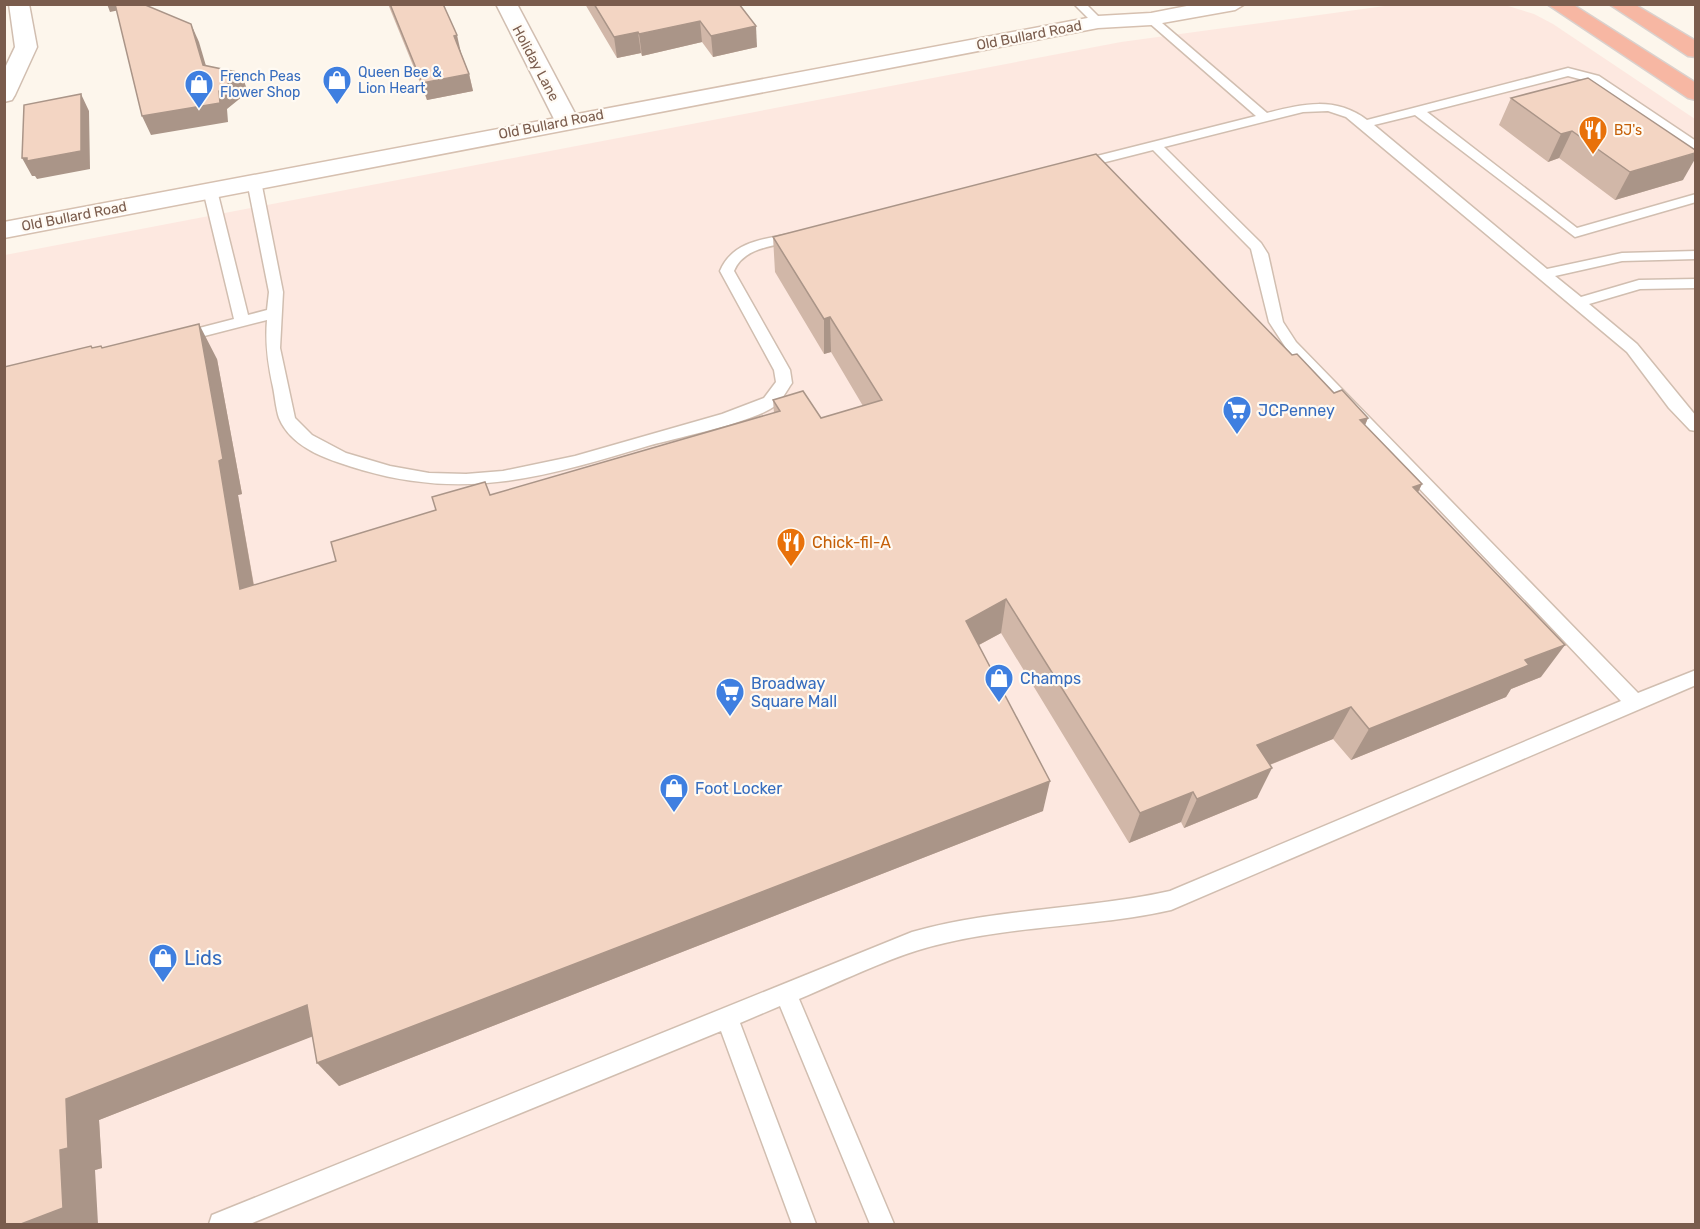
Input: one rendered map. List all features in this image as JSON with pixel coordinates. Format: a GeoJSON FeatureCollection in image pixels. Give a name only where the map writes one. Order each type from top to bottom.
{"type":"FeatureCollection","features":[{"type":"Feature","properties":{"kind":"highway"},"geometry":{"type":"LineString","coordinates":[[1541,4],[1565,9],[1695,93]]}},
{"type":"Feature","properties":{"kind":"highway"},"geometry":{"type":"LineString","coordinates":[[1619,4],[1688,47]]}},
{"type":"Feature","properties":{"kind":"highway"},"geometry":{"type":"LineString","coordinates":[[1637,4],[1688,47]]}},
{"type":"Feature","properties":{"kind":"street"},"geometry":{"type":"LineString","coordinates":[[4,95],[26,47],[19,4]]}},
{"type":"Feature","properties":{"kind":"street","name":"Holiday Lane"},"geometry":{"type":"LineString","coordinates":[[506,4],[567,121]]}},
{"type":"Feature","properties":{"kind":"street","name":"Old Bullard Road"},"geometry":{"type":"LineString","coordinates":[[4,230],[1146,12],[1235,4]]}},
{"type":"Feature","properties":{"kind":"lane"},"geometry":{"type":"LineString","coordinates":[[1079,4],[1098,22]]}},
{"type":"Feature","properties":{"kind":"lane"},"geometry":{"type":"LineString","coordinates":[[1146,12],[1264,117]]}},
{"type":"Feature","properties":{"kind":"lane"},"geometry":{"type":"LineString","coordinates":[[1365,124],[1558,73],[1576,73],[1596,79],[1695,147]]}},
{"type":"Feature","properties":{"kind":"lane"},"geometry":{"type":"LineString","coordinates":[[1064,168],[1309,107],[1326,107],[1352,115],[1632,348],[1695,426]]}},
{"type":"Feature","properties":{"kind":"lane"},"geometry":{"type":"LineString","coordinates":[[1417,110],[1575,233],[1695,198]]}},
{"type":"Feature","properties":{"kind":"lane"},"geometry":{"type":"LineString","coordinates":[[1155,145],[1256,246],[1261,254],[1276,322],[1291,345],[1635,703]]}},
{"type":"Feature","properties":{"kind":"lane"},"geometry":{"type":"LineString","coordinates":[[254,181],[276,292],[272,348],[287,417],[297,431],[316,446],[364,466],[406,477],[460,480],[513,477],[642,442],[770,402],[784,383],[782,370],[727,271],[731,260],[742,251],[810,233]]}},
{"type":"Feature","properties":{"kind":"lane"},"geometry":{"type":"LineString","coordinates":[[210,190],[242,322]]}},
{"type":"Feature","properties":{"kind":"lane"},"geometry":{"type":"LineString","coordinates":[[1544,274],[1622,257],[1695,255]]}},
{"type":"Feature","properties":{"kind":"lane"},"geometry":{"type":"LineString","coordinates":[[1578,303],[1639,285],[1695,283]]}},
{"type":"Feature","properties":{"kind":"lane"},"geometry":{"type":"LineString","coordinates":[[166,340],[276,313]]}},
{"type":"Feature","properties":{"kind":"lane"},"geometry":{"type":"LineString","coordinates":[[221,1224],[786,993],[940,933],[983,924],[1128,910],[1171,900],[1695,677]]}},
{"type":"Feature","properties":{"kind":"lane"},"geometry":{"type":"LineString","coordinates":[[786,993],[882,1224]]}},
{"type":"Feature","properties":{"kind":"lane"},"geometry":{"type":"LineString","coordinates":[[727,1017],[804,1224]]}},
{"type":"Feature","properties":{"kind":"shaded area"},"geometry":{"type":"Polygon","coordinates":[[[1392,5],[1505,5],[1534,14],[1553,24],[1695,119],[1695,1224],[5,1224],[5,255],[1121,42],[1392,5]]]}},
{"type":"Feature","properties":{"kind":"building"},"geometry":{"type":"Polygon","coordinates":[[[115,4],[143,4],[191,24],[203,65],[241,73],[219,91],[220,103],[142,116],[115,4]]]}},
{"type":"Feature","properties":{"kind":"building"},"geometry":{"type":"Polygon","coordinates":[[[390,4],[443,4],[457,35],[454,36],[469,74],[422,83],[390,4]]]}},
{"type":"Feature","properties":{"kind":"building"},"geometry":{"type":"Polygon","coordinates":[[[594,4],[739,4],[756,26],[711,36],[700,21],[614,37],[594,4]]]}},
{"type":"Feature","properties":{"kind":"building"},"geometry":{"type":"Polygon","coordinates":[[[1588,78],[1695,150],[1695,153],[1630,172],[1572,131],[1561,134],[1511,98],[1588,78]]]}},
{"type":"Feature","properties":{"kind":"building"},"geometry":{"type":"Polygon","coordinates":[[[81,94],[81,151],[27,161],[27,158],[22,158],[24,105],[81,94]]]}},
{"type":"Feature","properties":{"kind":"building","name":"Broadway Square Mall"},"geometry":{"type":"Polygon","coordinates":[[[1096,154],[1292,355],[1297,354],[1334,393],[1342,390],[1368,418],[1360,420],[1422,484],[1413,487],[1565,645],[1525,660],[1529,665],[1369,729],[1351,707],[1257,745],[1272,768],[1197,799],[1193,792],[1140,813],[1006,599],[966,621],[1050,781],[317,1063],[307,1005],[66,1099],[68,1148],[60,1150],[63,1208],[21,1224],[4,1224],[4,367],[91,346],[102,348],[199,324],[223,459],[219,461],[240,589],[336,561],[331,542],[436,510],[432,497],[485,482],[490,495],[780,411],[773,400],[803,391],[821,418],[882,400],[830,317],[824,319],[773,237],[1096,154]]]}},
{"type":"Feature","properties":{"kind":"place","name":"Queen Bee & Lion Heart"},"geometry":{"type":"Point","coordinates":[337,106]}},
{"type":"Feature","properties":{"kind":"place","name":"French Peas Flower Shop"},"geometry":{"type":"Point","coordinates":[199,110]}},
{"type":"Feature","properties":{"kind":"place","name":"BJ's"},"geometry":{"type":"Point","coordinates":[1593,156]}},
{"type":"Feature","properties":{"kind":"place","name":"JCPenney"},"geometry":{"type":"Point","coordinates":[1237,436]}},
{"type":"Feature","properties":{"kind":"place","name":"Chick-fil-A"},"geometry":{"type":"Point","coordinates":[791,568]}},
{"type":"Feature","properties":{"kind":"place","name":"Champs"},"geometry":{"type":"Point","coordinates":[999,704]}},
{"type":"Feature","properties":{"kind":"place","name":"Broadway Square Mall"},"geometry":{"type":"Point","coordinates":[730,718]}},
{"type":"Feature","properties":{"kind":"place","name":"Foot Locker"},"geometry":{"type":"Point","coordinates":[674,814]}},
{"type":"Feature","properties":{"kind":"place","name":"Lids"},"geometry":{"type":"Point","coordinates":[163,984]}}]}
